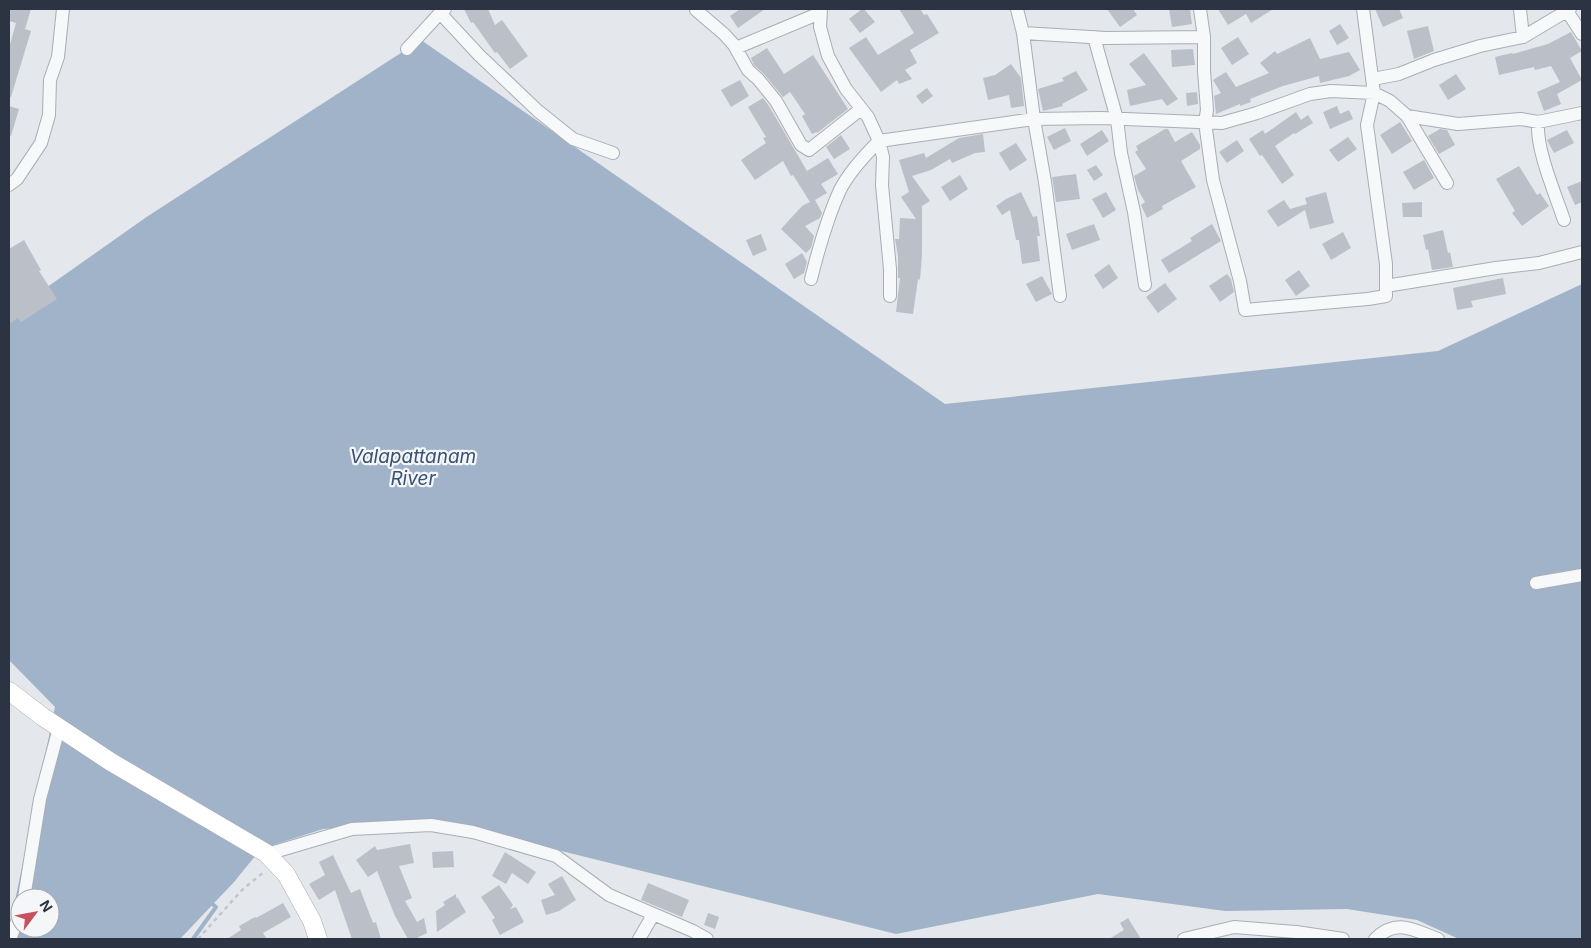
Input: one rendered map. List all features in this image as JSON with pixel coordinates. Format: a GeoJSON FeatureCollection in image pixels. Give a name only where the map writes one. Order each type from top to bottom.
{"type":"FeatureCollection","features":[{"type":"Feature","properties":{"kind":"main road"},"geometry":{"type":"LineString","coordinates":[[9,691],[43,717],[111,762],[270,857],[289,880],[312,921],[318,939]]}},
{"type":"Feature","properties":{"kind":"street"},"geometry":{"type":"LineString","coordinates":[[9,185],[17,179],[41,143],[49,115],[50,80],[58,57],[63,9]]}},
{"type":"Feature","properties":{"kind":"street"},"geometry":{"type":"LineString","coordinates":[[1017,9],[1023,34],[1060,296]]}},
{"type":"Feature","properties":{"kind":"street"},"geometry":{"type":"LineString","coordinates":[[1200,9],[1204,37],[1207,110],[1205,122],[1213,180],[1240,281],[1245,310],[1386,296],[1385,255],[1368,125],[1374,93],[1373,80],[1363,9]]}},
{"type":"Feature","properties":{"kind":"street"},"geometry":{"type":"LineString","coordinates":[[1520,9],[1523,37]]}},
{"type":"Feature","properties":{"kind":"street"},"geometry":{"type":"LineString","coordinates":[[696,10],[724,34],[736,48],[748,70],[776,101],[801,145],[809,150],[861,108]]}},
{"type":"Feature","properties":{"kind":"street"},"geometry":{"type":"LineString","coordinates":[[1373,80],[1399,74],[1434,60],[1480,46],[1523,37],[1568,10],[1582,34]]}},
{"type":"Feature","properties":{"kind":"street"},"geometry":{"type":"LineString","coordinates":[[407,49],[442,11],[478,55],[538,110],[573,139],[613,153]]}},
{"type":"Feature","properties":{"kind":"street"},"geometry":{"type":"LineString","coordinates":[[736,48],[821,11],[820,27],[828,56],[846,89],[868,117],[879,141],[883,157],[882,185],[890,260],[890,296]]}},
{"type":"Feature","properties":{"kind":"street"},"geometry":{"type":"LineString","coordinates":[[1023,34],[1094,37],[1204,37]]}},
{"type":"Feature","properties":{"kind":"street"},"geometry":{"type":"LineString","coordinates":[[1094,37],[1117,119],[1121,153],[1134,212],[1145,285]]}},
{"type":"Feature","properties":{"kind":"street"},"geometry":{"type":"LineString","coordinates":[[811,279],[820,246],[840,190],[863,157],[879,141],[1034,119],[1117,119],[1222,123],[1310,94],[1330,91],[1374,93],[1390,102],[1407,116],[1447,183]]}},
{"type":"Feature","properties":{"kind":"street"},"geometry":{"type":"LineString","coordinates":[[1407,116],[1458,124],[1521,119],[1538,122],[1582,113]]}},
{"type":"Feature","properties":{"kind":"street"},"geometry":{"type":"LineString","coordinates":[[1538,122],[1537,131],[1548,175],[1564,220]]}},
{"type":"Feature","properties":{"kind":"street"},"geometry":{"type":"LineString","coordinates":[[1386,286],[1539,263],[1582,252]]}},
{"type":"Feature","properties":{"kind":"street"},"geometry":{"type":"LineString","coordinates":[[1536,583],[1582,575]]}},
{"type":"Feature","properties":{"kind":"street"},"geometry":{"type":"LineString","coordinates":[[26,888],[40,799],[59,728]]}},
{"type":"Feature","properties":{"kind":"street"},"geometry":{"type":"LineString","coordinates":[[270,857],[274,852],[352,829],[431,825],[473,832],[556,856],[609,895],[694,931],[707,939]]}},
{"type":"Feature","properties":{"kind":"street"},"geometry":{"type":"LineString","coordinates":[[639,939],[653,915]]}},
{"type":"Feature","properties":{"kind":"street"},"geometry":{"type":"LineString","coordinates":[[1375,939],[1384,931],[1398,926],[1438,939]]}},
{"type":"Feature","properties":{"kind":"street"},"geometry":{"type":"LineString","coordinates":[[1184,939],[1234,927],[1296,932],[1343,939]]}},
{"type":"Feature","properties":{"kind":"path"},"geometry":{"type":"LineString","coordinates":[[198,939],[270,857]]}},
{"type":"Feature","properties":{"kind":"water","name":"Valapattanam River"},"geometry":{"type":"Polygon","coordinates":[[[421,40],[945,404],[1438,351],[1582,284],[1582,939],[1459,939],[1417,920],[1347,909],[1225,911],[1098,894],[896,934],[437,820],[323,829],[261,849],[234,882],[180,939],[9,939],[10,925],[10,938],[60,938],[60,888],[18,888],[55,707],[9,660],[9,314],[148,216],[421,40]]]}},
{"type":"Feature","properties":{"kind":"building"},"geometry":{"type":"Polygon","coordinates":[[[9,9],[31,9],[25,29],[31,31],[11,97],[9,97],[9,48],[16,23],[9,21],[9,9]]]}},
{"type":"Feature","properties":{"kind":"building"},"geometry":{"type":"Polygon","coordinates":[[[464,9],[488,9],[495,25],[502,20],[528,56],[510,69],[497,52],[495,53],[473,22],[471,23],[464,9]]]}},
{"type":"Feature","properties":{"kind":"building"},"geometry":{"type":"Polygon","coordinates":[[[740,9],[765,9],[738,28],[730,16],[740,9]]]}},
{"type":"Feature","properties":{"kind":"building"},"geometry":{"type":"Polygon","coordinates":[[[862,9],[875,22],[860,33],[849,19],[862,9]]]}},
{"type":"Feature","properties":{"kind":"building"},"geometry":{"type":"Polygon","coordinates":[[[899,9],[920,9],[924,15],[927,14],[939,33],[910,50],[917,63],[905,70],[912,79],[899,84],[897,80],[881,92],[849,48],[866,37],[878,55],[914,33],[899,9]]]}},
{"type":"Feature","properties":{"kind":"building"},"geometry":{"type":"Polygon","coordinates":[[[1107,9],[1133,9],[1137,15],[1120,27],[1107,9]]]}},
{"type":"Feature","properties":{"kind":"building"},"geometry":{"type":"Polygon","coordinates":[[[1169,9],[1190,9],[1192,24],[1172,27],[1169,9]]]}},
{"type":"Feature","properties":{"kind":"building"},"geometry":{"type":"Polygon","coordinates":[[[1218,9],[1273,9],[1251,23],[1246,14],[1228,25],[1218,9]]]}},
{"type":"Feature","properties":{"kind":"building"},"geometry":{"type":"Polygon","coordinates":[[[1375,9],[1399,9],[1403,18],[1383,27],[1375,9]]]}},
{"type":"Feature","properties":{"kind":"building"},"geometry":{"type":"Polygon","coordinates":[[[1340,24],[1349,38],[1337,45],[1329,31],[1340,24]]]}},
{"type":"Feature","properties":{"kind":"building"},"geometry":{"type":"Polygon","coordinates":[[[1428,26],[1434,51],[1414,59],[1407,31],[1428,26]]]}},
{"type":"Feature","properties":{"kind":"building"},"geometry":{"type":"Polygon","coordinates":[[[1571,32],[1582,51],[1570,58],[1582,80],[1557,94],[1561,104],[1544,111],[1537,92],[1560,82],[1551,66],[1535,70],[1534,67],[1499,75],[1495,57],[1548,44],[1571,32]]]}},
{"type":"Feature","properties":{"kind":"building"},"geometry":{"type":"Polygon","coordinates":[[[1238,37],[1249,54],[1232,65],[1221,48],[1238,37]]]}},
{"type":"Feature","properties":{"kind":"building"},"geometry":{"type":"Polygon","coordinates":[[[1310,38],[1320,59],[1349,52],[1360,70],[1349,76],[1320,83],[1319,76],[1283,86],[1250,99],[1251,102],[1240,106],[1240,104],[1216,114],[1214,96],[1221,93],[1213,80],[1226,72],[1236,87],[1269,73],[1260,63],[1275,51],[1277,54],[1310,38]]]}},
{"type":"Feature","properties":{"kind":"building"},"geometry":{"type":"Polygon","coordinates":[[[767,48],[784,74],[813,55],[848,109],[817,133],[812,134],[802,116],[805,114],[790,92],[783,97],[754,65],[751,58],[767,48]]]}},
{"type":"Feature","properties":{"kind":"building"},"geometry":{"type":"Polygon","coordinates":[[[1193,49],[1195,65],[1172,67],[1171,50],[1193,49]]]}},
{"type":"Feature","properties":{"kind":"building"},"geometry":{"type":"Polygon","coordinates":[[[1144,53],[1178,99],[1167,106],[1162,99],[1130,106],[1127,90],[1146,85],[1129,64],[1144,53]]]}},
{"type":"Feature","properties":{"kind":"building"},"geometry":{"type":"Polygon","coordinates":[[[1011,64],[1021,78],[1024,106],[1011,108],[1009,95],[988,100],[983,78],[995,75],[1011,64]]]}},
{"type":"Feature","properties":{"kind":"building"},"geometry":{"type":"Polygon","coordinates":[[[1076,71],[1088,90],[1062,104],[1063,106],[1043,111],[1038,89],[1064,81],[1062,78],[1076,71]]]}},
{"type":"Feature","properties":{"kind":"building"},"geometry":{"type":"Polygon","coordinates":[[[1456,74],[1466,89],[1448,100],[1439,85],[1456,74]]]}},
{"type":"Feature","properties":{"kind":"building"},"geometry":{"type":"Polygon","coordinates":[[[740,80],[749,96],[731,107],[721,90],[740,80]]]}},
{"type":"Feature","properties":{"kind":"building"},"geometry":{"type":"Polygon","coordinates":[[[927,88],[933,96],[922,104],[916,96],[927,88]]]}},
{"type":"Feature","properties":{"kind":"building"},"geometry":{"type":"Polygon","coordinates":[[[1197,92],[1198,104],[1187,106],[1186,93],[1197,92]]]}},
{"type":"Feature","properties":{"kind":"building"},"geometry":{"type":"Polygon","coordinates":[[[763,98],[807,171],[828,158],[838,174],[821,184],[827,193],[815,200],[822,213],[820,218],[805,226],[814,236],[811,248],[806,253],[781,229],[802,206],[810,202],[793,175],[791,176],[783,161],[755,180],[741,160],[766,143],[763,138],[766,137],[748,107],[763,98]]]}},
{"type":"Feature","properties":{"kind":"building"},"geometry":{"type":"Polygon","coordinates":[[[9,106],[19,109],[11,136],[9,135],[9,106]]]}},
{"type":"Feature","properties":{"kind":"building"},"geometry":{"type":"Polygon","coordinates":[[[1337,106],[1340,114],[1349,110],[1353,119],[1330,129],[1323,112],[1337,106]]]}},
{"type":"Feature","properties":{"kind":"building"},"geometry":{"type":"Polygon","coordinates":[[[1296,112],[1301,120],[1308,115],[1313,123],[1275,146],[1294,175],[1282,184],[1249,139],[1263,130],[1265,134],[1296,112]]]}},
{"type":"Feature","properties":{"kind":"building"},"geometry":{"type":"Polygon","coordinates":[[[1400,122],[1412,141],[1392,154],[1380,135],[1400,122]]]}},
{"type":"Feature","properties":{"kind":"building"},"geometry":{"type":"Polygon","coordinates":[[[1065,128],[1071,141],[1054,150],[1047,137],[1065,128]]]}},
{"type":"Feature","properties":{"kind":"building"},"geometry":{"type":"Polygon","coordinates":[[[1168,129],[1175,142],[1192,132],[1200,145],[1200,149],[1181,161],[1196,187],[1162,206],[1163,209],[1147,218],[1141,205],[1145,202],[1138,190],[1134,176],[1146,169],[1135,152],[1138,150],[1136,146],[1168,129]]]}},
{"type":"Feature","properties":{"kind":"building"},"geometry":{"type":"Polygon","coordinates":[[[1440,129],[1447,130],[1455,145],[1439,154],[1428,136],[1440,129]]]}},
{"type":"Feature","properties":{"kind":"building"},"geometry":{"type":"Polygon","coordinates":[[[1102,130],[1109,141],[1087,156],[1080,144],[1102,130]]]}},
{"type":"Feature","properties":{"kind":"building"},"geometry":{"type":"Polygon","coordinates":[[[1567,130],[1574,143],[1554,153],[1547,140],[1567,130]]]}},
{"type":"Feature","properties":{"kind":"building"},"geometry":{"type":"Polygon","coordinates":[[[983,134],[985,152],[975,153],[952,163],[950,159],[931,170],[912,176],[930,201],[922,206],[920,280],[918,279],[913,314],[896,312],[900,278],[898,278],[898,256],[895,239],[899,239],[900,218],[916,219],[901,197],[909,192],[899,160],[924,153],[926,158],[959,138],[983,134]]]}},
{"type":"Feature","properties":{"kind":"building"},"geometry":{"type":"Polygon","coordinates":[[[841,135],[850,149],[834,159],[826,147],[841,135]]]}},
{"type":"Feature","properties":{"kind":"building"},"geometry":{"type":"Polygon","coordinates":[[[1348,137],[1357,149],[1338,162],[1329,150],[1348,137]]]}},
{"type":"Feature","properties":{"kind":"building"},"geometry":{"type":"Polygon","coordinates":[[[1237,140],[1244,151],[1227,163],[1219,152],[1237,140]]]}},
{"type":"Feature","properties":{"kind":"building"},"geometry":{"type":"Polygon","coordinates":[[[1016,143],[1027,160],[1010,171],[999,153],[1016,143]]]}},
{"type":"Feature","properties":{"kind":"building"},"geometry":{"type":"Polygon","coordinates":[[[1424,160],[1434,178],[1414,190],[1403,172],[1424,160]]]}},
{"type":"Feature","properties":{"kind":"building"},"geometry":{"type":"Polygon","coordinates":[[[1096,165],[1103,175],[1094,181],[1087,170],[1096,165]]]}},
{"type":"Feature","properties":{"kind":"building"},"geometry":{"type":"Polygon","coordinates":[[[1519,166],[1537,195],[1540,193],[1549,206],[1522,226],[1512,213],[1515,211],[1496,179],[1519,166]]]}},
{"type":"Feature","properties":{"kind":"building"},"geometry":{"type":"Polygon","coordinates":[[[1076,174],[1080,199],[1056,202],[1052,177],[1076,174]]]}},
{"type":"Feature","properties":{"kind":"building"},"geometry":{"type":"Polygon","coordinates":[[[960,175],[968,189],[950,201],[941,187],[960,175]]]}},
{"type":"Feature","properties":{"kind":"building"},"geometry":{"type":"Polygon","coordinates":[[[1582,181],[1582,202],[1575,205],[1567,187],[1582,181]]]}},
{"type":"Feature","properties":{"kind":"building"},"geometry":{"type":"Polygon","coordinates":[[[1021,192],[1033,217],[1037,216],[1040,236],[1037,236],[1040,261],[1022,264],[1019,240],[1016,240],[1010,210],[1002,215],[996,206],[1021,192]]]}},
{"type":"Feature","properties":{"kind":"building"},"geometry":{"type":"Polygon","coordinates":[[[1106,192],[1116,210],[1103,218],[1092,199],[1106,192]]]}},
{"type":"Feature","properties":{"kind":"building"},"geometry":{"type":"Polygon","coordinates":[[[1326,192],[1334,223],[1310,229],[1305,210],[1278,227],[1267,211],[1284,200],[1290,209],[1307,204],[1305,198],[1326,192]]]}},
{"type":"Feature","properties":{"kind":"building"},"geometry":{"type":"Polygon","coordinates":[[[1422,202],[1422,217],[1403,217],[1402,203],[1422,202]]]}},
{"type":"Feature","properties":{"kind":"building"},"geometry":{"type":"Polygon","coordinates":[[[1094,224],[1100,240],[1072,250],[1066,234],[1094,224]]]}},
{"type":"Feature","properties":{"kind":"building"},"geometry":{"type":"Polygon","coordinates":[[[1212,224],[1221,241],[1169,273],[1161,260],[1192,241],[1190,238],[1212,224]]]}},
{"type":"Feature","properties":{"kind":"building"},"geometry":{"type":"Polygon","coordinates":[[[1443,230],[1453,267],[1432,270],[1423,235],[1443,230]]]}},
{"type":"Feature","properties":{"kind":"building"},"geometry":{"type":"Polygon","coordinates":[[[1343,232],[1351,248],[1331,260],[1322,244],[1343,232]]]}},
{"type":"Feature","properties":{"kind":"building"},"geometry":{"type":"Polygon","coordinates":[[[761,234],[767,250],[753,256],[746,240],[761,234]]]}},
{"type":"Feature","properties":{"kind":"building"},"geometry":{"type":"Polygon","coordinates":[[[24,240],[41,270],[39,271],[57,299],[21,322],[18,318],[9,324],[9,249],[24,240]]]}},
{"type":"Feature","properties":{"kind":"building"},"geometry":{"type":"Polygon","coordinates":[[[802,253],[807,262],[804,273],[794,279],[785,264],[802,253]]]}},
{"type":"Feature","properties":{"kind":"building"},"geometry":{"type":"Polygon","coordinates":[[[1109,264],[1118,278],[1103,289],[1094,275],[1109,264]]]}},
{"type":"Feature","properties":{"kind":"building"},"geometry":{"type":"Polygon","coordinates":[[[1299,270],[1310,286],[1296,296],[1285,280],[1299,270]]]}},
{"type":"Feature","properties":{"kind":"building"},"geometry":{"type":"Polygon","coordinates":[[[1227,274],[1231,279],[1234,292],[1220,302],[1209,286],[1227,274]]]}},
{"type":"Feature","properties":{"kind":"building"},"geometry":{"type":"Polygon","coordinates":[[[1042,276],[1052,294],[1036,302],[1026,284],[1042,276]]]}},
{"type":"Feature","properties":{"kind":"building"},"geometry":{"type":"Polygon","coordinates":[[[1503,278],[1506,294],[1471,301],[1473,307],[1457,310],[1453,288],[1503,278]]]}},
{"type":"Feature","properties":{"kind":"building"},"geometry":{"type":"Polygon","coordinates":[[[1165,283],[1177,299],[1158,313],[1146,297],[1165,283]]]}},
{"type":"Feature","properties":{"kind":"building"},"geometry":{"type":"Polygon","coordinates":[[[410,844],[414,863],[399,866],[412,898],[405,901],[417,922],[424,918],[427,933],[415,939],[408,939],[395,916],[377,871],[368,877],[356,860],[375,846],[377,850],[410,844]]]}},
{"type":"Feature","properties":{"kind":"building"},"geometry":{"type":"Polygon","coordinates":[[[453,851],[454,867],[433,868],[432,852],[453,851]]]}},
{"type":"Feature","properties":{"kind":"building"},"geometry":{"type":"Polygon","coordinates":[[[505,852],[536,872],[528,884],[512,873],[506,884],[492,876],[505,852]]]}},
{"type":"Feature","properties":{"kind":"building"},"geometry":{"type":"Polygon","coordinates":[[[333,855],[351,893],[360,889],[373,923],[376,922],[381,939],[352,939],[335,890],[319,900],[309,884],[325,875],[319,862],[333,855]]]}},
{"type":"Feature","properties":{"kind":"building"},"geometry":{"type":"Polygon","coordinates":[[[562,876],[576,900],[559,911],[546,915],[541,900],[555,895],[548,884],[562,876]]]}},
{"type":"Feature","properties":{"kind":"building"},"geometry":{"type":"Polygon","coordinates":[[[648,883],[689,900],[682,917],[641,900],[648,883]]]}},
{"type":"Feature","properties":{"kind":"building"},"geometry":{"type":"Polygon","coordinates":[[[499,885],[513,905],[510,909],[516,907],[524,922],[500,935],[492,920],[495,918],[481,897],[499,885]]]}},
{"type":"Feature","properties":{"kind":"building"},"geometry":{"type":"Polygon","coordinates":[[[456,894],[456,899],[457,897],[466,912],[437,932],[436,911],[445,905],[443,902],[456,894]]]}},
{"type":"Feature","properties":{"kind":"building"},"geometry":{"type":"Polygon","coordinates":[[[283,903],[291,917],[263,933],[267,939],[227,939],[241,930],[239,926],[283,903]]]}},
{"type":"Feature","properties":{"kind":"building"},"geometry":{"type":"Polygon","coordinates":[[[708,913],[719,917],[715,929],[704,925],[708,913]]]}},
{"type":"Feature","properties":{"kind":"building"},"geometry":{"type":"Polygon","coordinates":[[[1128,918],[1141,939],[1109,939],[1124,930],[1120,923],[1128,918]]]}},
{"type":"Feature","properties":{"kind":"waterway"},"geometry":{"type":"LineString","coordinates":[[193,939],[216,907],[210,902]]}}]}
